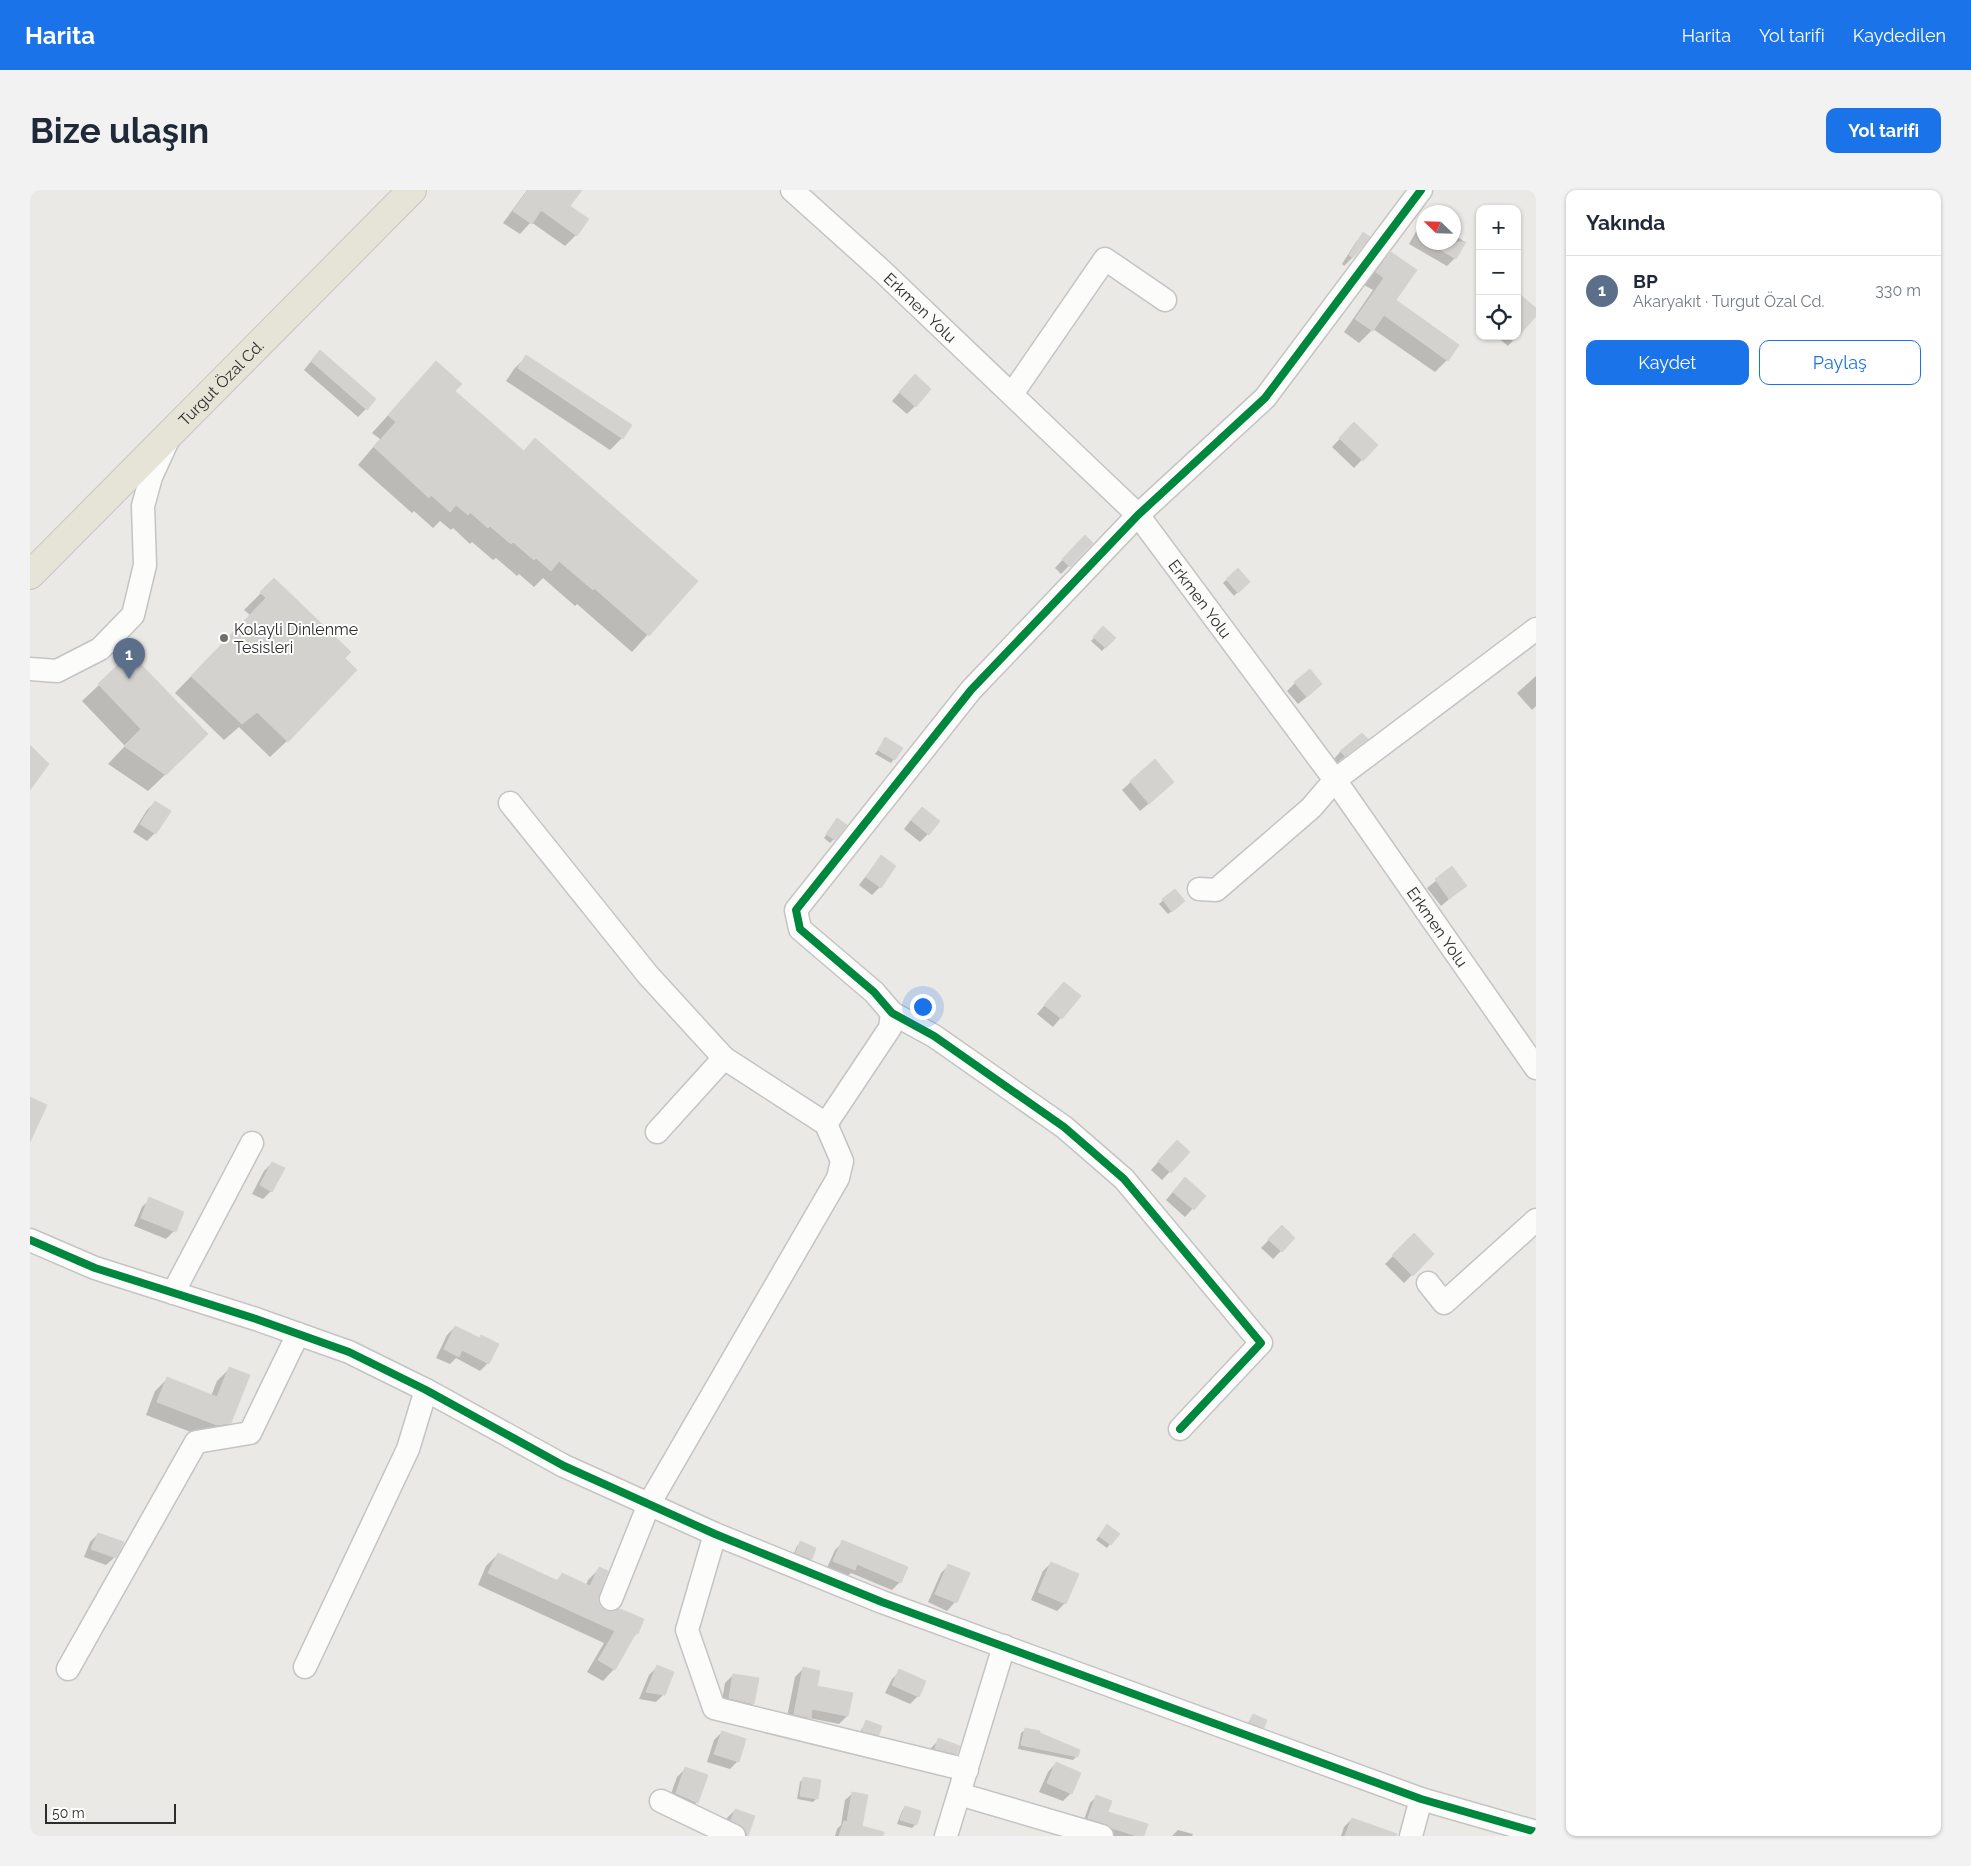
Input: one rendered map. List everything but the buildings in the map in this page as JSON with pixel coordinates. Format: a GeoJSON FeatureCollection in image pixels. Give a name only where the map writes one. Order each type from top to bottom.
{"type":"FeatureCollection","features":[{"type":"Feature","properties":{"kind":"main road","name":"Turgut Özal Cd."},"geometry":{"type":"LineString","coordinates":[[30,575],[412,190]]}},
{"type":"Feature","properties":{"kind":"street","name":"Erkmen Yolu"},"geometry":{"type":"LineString","coordinates":[[792,190],[881,270],[1138,514],[1335,780],[1536,1068]]}},
{"type":"Feature","properties":{"kind":"street"},"geometry":{"type":"LineString","coordinates":[[1180,1429],[1261,1343],[1124,1179],[1064,1126],[934,1036],[892,1013],[874,992],[800,929],[796,910],[971,690],[1138,514],[1265,398],[1421,190]]}},
{"type":"Feature","properties":{"kind":"street"},"geometry":{"type":"LineString","coordinates":[[1012,394],[1105,259],[1165,300]]}},
{"type":"Feature","properties":{"kind":"street"},"geometry":{"type":"LineString","coordinates":[[30,669],[57,671],[100,649],[133,615],[145,565],[143,506],[150,477],[171,433]]}},
{"type":"Feature","properties":{"kind":"street"},"geometry":{"type":"LineString","coordinates":[[1198,889],[1216,890],[1311,808],[1335,780],[1536,629]]}},
{"type":"Feature","properties":{"kind":"street"},"geometry":{"type":"LineString","coordinates":[[510,802],[648,975],[724,1058],[826,1124],[842,1161],[838,1178],[649,1504],[611,1599]]}},
{"type":"Feature","properties":{"kind":"street"},"geometry":{"type":"LineString","coordinates":[[826,1124],[890,1028],[892,1013]]}},
{"type":"Feature","properties":{"kind":"street"},"geometry":{"type":"LineString","coordinates":[[657,1132],[724,1058]]}},
{"type":"Feature","properties":{"kind":"street"},"geometry":{"type":"LineString","coordinates":[[174,1293],[252,1143]]}},
{"type":"Feature","properties":{"kind":"street"},"geometry":{"type":"LineString","coordinates":[[1428,1283],[1444,1303],[1536,1220]]}},
{"type":"Feature","properties":{"kind":"street"},"geometry":{"type":"LineString","coordinates":[[30,1240],[95,1268],[349,1352],[426,1390],[564,1466],[714,1534],[882,1602],[1421,1799],[1536,1832]]}},
{"type":"Feature","properties":{"kind":"street"},"geometry":{"type":"LineString","coordinates":[[68,1669],[196,1442],[250,1433],[298,1334]]}},
{"type":"Feature","properties":{"kind":"street"},"geometry":{"type":"LineString","coordinates":[[305,1667],[408,1449],[426,1390]]}},
{"type":"Feature","properties":{"kind":"street"},"geometry":{"type":"LineString","coordinates":[[714,1534],[686,1630],[714,1708],[967,1770]]}},
{"type":"Feature","properties":{"kind":"street"},"geometry":{"type":"LineString","coordinates":[[946,1836],[1004,1646]]}},
{"type":"Feature","properties":{"kind":"street"},"geometry":{"type":"LineString","coordinates":[[959,1794],[1102,1836]]}},
{"type":"Feature","properties":{"kind":"street"},"geometry":{"type":"LineString","coordinates":[[1411,1836],[1421,1799]]}},
{"type":"Feature","properties":{"kind":"street"},"geometry":{"type":"LineString","coordinates":[[661,1801],[734,1836]]}},
{"type":"Feature","properties":{"kind":"cycle path"},"geometry":{"type":"LineString","coordinates":[[1180,1429],[1261,1343],[1124,1179],[1064,1127],[934,1036],[892,1013],[874,992],[800,929],[796,910],[971,690],[1138,515],[1265,398],[1421,190]]}},
{"type":"Feature","properties":{"kind":"cycle path"},"geometry":{"type":"LineString","coordinates":[[30,1240],[95,1268],[256,1319],[349,1352],[426,1390],[564,1466],[715,1534],[882,1602],[1421,1799],[1536,1832]]}},
{"type":"Feature","properties":{"kind":"place","name":"Kolayli Dinlenme Tesisleri"},"geometry":{"type":"Point","coordinates":[224,638]}},
{"type":"Feature","properties":{"kind":"place","name":"BP"},"geometry":{"type":"Point","coordinates":[129,679]}}]}
